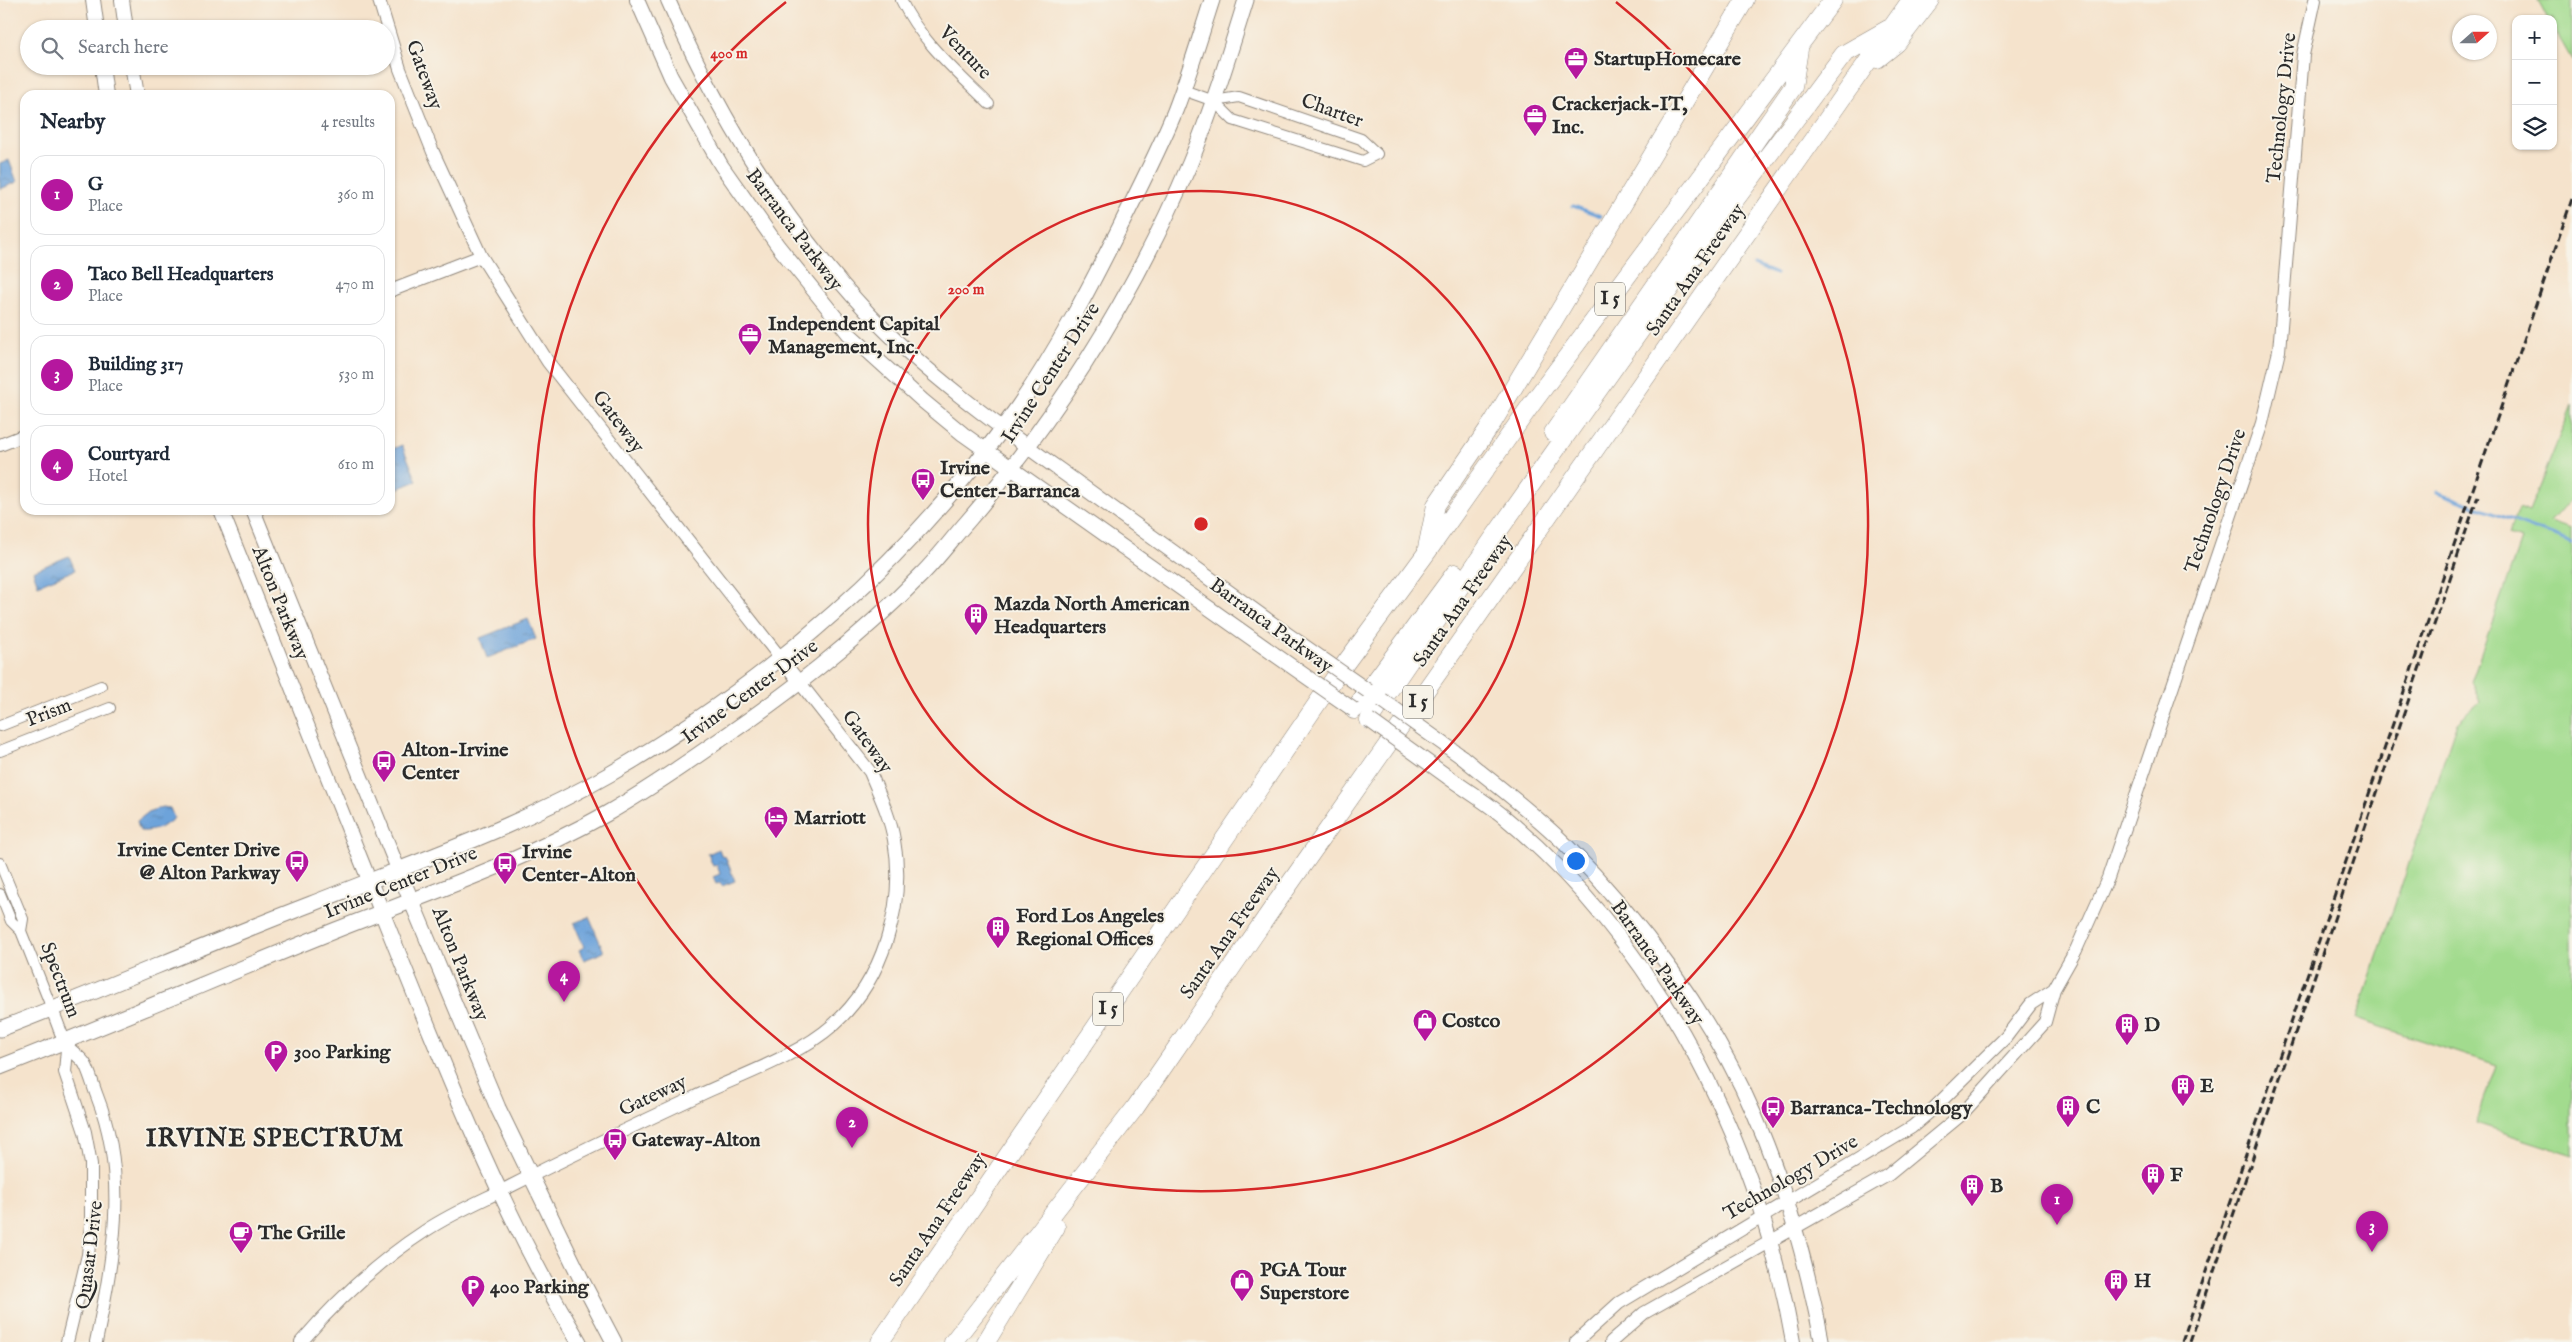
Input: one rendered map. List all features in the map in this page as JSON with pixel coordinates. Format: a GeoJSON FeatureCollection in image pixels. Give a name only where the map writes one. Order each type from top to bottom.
{"type":"FeatureCollection","features":[{"type":"Feature","properties":{"kind":"highway"},"geometry":{"type":"LineString","coordinates":[[1425,555],[1436,505],[1493,422],[1746,0]]}},
{"type":"Feature","properties":{"kind":"highway","name":"Santa Ana Freeway"},"geometry":{"type":"LineString","coordinates":[[880,1342],[1336,676],[1425,555],[1531,405],[1833,0]]}},
{"type":"Feature","properties":{"kind":"highway","name":"Santa Ana Freeway"},"geometry":{"type":"LineString","coordinates":[[953,1342],[1135,1108],[1272,909],[1911,0]]}},
{"type":"Feature","properties":{"kind":"highway"},"geometry":{"type":"LineString","coordinates":[[1863,70],[1897,43],[1930,0]]}},
{"type":"Feature","properties":{"kind":"highway"},"geometry":{"type":"LineString","coordinates":[[1487,537],[1844,54],[1893,26]]}},
{"type":"Feature","properties":{"kind":"highway"},"geometry":{"type":"LineString","coordinates":[[1361,715],[1487,537],[1793,87],[1800,46]]}},
{"type":"Feature","properties":{"kind":"highway"},"geometry":{"type":"LineString","coordinates":[[986,1342],[1043,1245],[1135,1108]]}},
{"type":"Feature","properties":{"kind":"main road"},"geometry":{"type":"LineString","coordinates":[[92,0],[95,20]]}},
{"type":"Feature","properties":{"kind":"main road"},"geometry":{"type":"LineString","coordinates":[[122,0],[125,20]]}},
{"type":"Feature","properties":{"kind":"main road","name":"Barranca Parkway"},"geometry":{"type":"LineString","coordinates":[[637,0],[671,78],[716,157],[778,246],[849,334],[923,401],[1011,468],[1503,816],[1539,850],[1615,932],[1688,1042],[1718,1098],[1744,1158],[1771,1242],[1793,1342]]}},
{"type":"Feature","properties":{"kind":"main road","name":"Barranca Parkway"},"geometry":{"type":"LineString","coordinates":[[668,0],[694,60],[742,148],[798,229],[870,315],[943,382],[1028,448],[1285,633],[1462,757],[1566,845],[1631,916],[1676,976],[1731,1067],[1754,1112],[1788,1203],[1813,1298],[1822,1342]]}},
{"type":"Feature","properties":{"kind":"main road","name":"Irvine Center Drive"},"geometry":{"type":"LineString","coordinates":[[0,1030],[202,946],[498,830],[610,774],[758,677],[781,659],[888,561],[987,450],[1020,404],[1090,287],[1151,166],[1183,90],[1212,0]]}},
{"type":"Feature","properties":{"kind":"main road","name":"Irvine Center Drive"},"geometry":{"type":"LineString","coordinates":[[0,1067],[494,868],[605,814],[703,752],[800,683],[833,657],[924,573],[1028,448],[1106,330],[1144,259],[1188,166],[1214,102],[1246,0]]}},
{"type":"Feature","properties":{"kind":"main road"},"geometry":{"type":"LineString","coordinates":[[103,75],[105,90]]}},
{"type":"Feature","properties":{"kind":"main road"},"geometry":{"type":"LineString","coordinates":[[134,75],[136,90]]}},
{"type":"Feature","properties":{"kind":"main road","name":"Alton Parkway"},"geometry":{"type":"LineString","coordinates":[[223,515],[452,1084],[500,1191],[547,1286],[579,1342]]}},
{"type":"Feature","properties":{"kind":"main road","name":"Alton Parkway"},"geometry":{"type":"LineString","coordinates":[[255,515],[482,1071],[530,1176],[614,1342]]}},
{"type":"Feature","properties":{"kind":"street","name":"Gateway"},"geometry":{"type":"LineString","coordinates":[[379,0],[385,20]]}},
{"type":"Feature","properties":{"kind":"street","name":"Venture"},"geometry":{"type":"LineString","coordinates":[[901,0],[920,32],[941,57],[989,104]]}},
{"type":"Feature","properties":{"kind":"street","name":"Technology Drive"},"geometry":{"type":"LineString","coordinates":[[1611,1342],[1644,1313],[1888,1175],[1962,1114],[2044,1022],[2054,989],[2076,950],[2108,878],[2262,423],[2279,351],[2303,55],[2315,0]]}},
{"type":"Feature","properties":{"kind":"street","name":"Gateway"},"geometry":{"type":"LineString","coordinates":[[301,1342],[323,1316],[374,1269],[424,1231],[530,1176],[772,1062],[820,1036],[847,1011],[879,961],[891,927],[897,884],[896,851],[889,820],[870,772],[548,362],[481,256],[433,152],[395,53]]}},
{"type":"Feature","properties":{"kind":"street","name":"Charter"},"geometry":{"type":"LineString","coordinates":[[1183,90],[1214,102],[1233,120],[1363,161],[1377,154],[1361,139],[1239,97],[1214,102]]}},
{"type":"Feature","properties":{"kind":"street"},"geometry":{"type":"LineString","coordinates":[[395,290],[481,256]]}},
{"type":"Feature","properties":{"kind":"street"},"geometry":{"type":"LineString","coordinates":[[0,445],[20,437]]}},
{"type":"Feature","properties":{"kind":"street","name":"Prism"},"geometry":{"type":"LineString","coordinates":[[0,726],[102,686]]}},
{"type":"Feature","properties":{"kind":"street","name":"Prism"},"geometry":{"type":"LineString","coordinates":[[0,751],[110,708]]}},
{"type":"Feature","properties":{"kind":"street","name":"Spectrum"},"geometry":{"type":"LineString","coordinates":[[0,862],[23,919],[22,931],[64,1042]]}},
{"type":"Feature","properties":{"kind":"street","name":"Spectrum"},"geometry":{"type":"LineString","coordinates":[[0,894],[11,921],[22,931]]}},
{"type":"Feature","properties":{"kind":"street","name":"Technology Drive"},"geometry":{"type":"LineString","coordinates":[[1576,1342],[1620,1303],[1912,1127],[2006,1037],[2031,1004],[2054,989]]}},
{"type":"Feature","properties":{"kind":"street","name":"Quasar Drive"},"geometry":{"type":"LineString","coordinates":[[64,1042],[84,1064],[102,1108],[114,1160],[116,1224],[111,1270],[96,1342]]}},
{"type":"Feature","properties":{"kind":"street","name":"Quasar Drive"},"geometry":{"type":"LineString","coordinates":[[64,1042],[66,1049],[65,1072],[85,1132],[91,1164],[92,1200],[88,1255],[67,1342]]}},
{"type":"Feature","properties":{"kind":"street"},"geometry":{"type":"LineString","coordinates":[[91,1164],[114,1160]]}},
{"type":"Feature","properties":{"kind":"green space"},"geometry":{"type":"Polygon","coordinates":[[[2538,0],[2572,0],[2572,60],[2557,34],[2557,15],[2546,15],[2538,0]]]}},
{"type":"Feature","properties":{"kind":"green space"},"geometry":{"type":"Polygon","coordinates":[[[2572,406],[2572,498],[2551,522],[2572,529],[2572,1155],[2476,1124],[2496,1065],[2356,1019],[2457,722],[2480,702],[2471,682],[2521,540],[2508,535],[2518,508],[2529,512],[2572,406]]]}},
{"type":"Feature","properties":{"kind":"water"},"geometry":{"type":"Polygon","coordinates":[[[9,160],[17,182],[0,189],[0,164],[9,160]]]}},
{"type":"Feature","properties":{"kind":"water"},"geometry":{"type":"Polygon","coordinates":[[[402,445],[417,481],[395,490],[395,448],[402,445]]]}},
{"type":"Feature","properties":{"kind":"water"},"geometry":{"type":"Polygon","coordinates":[[[69,556],[75,570],[38,585],[33,571],[69,556]]]}},
{"type":"Feature","properties":{"kind":"water"},"geometry":{"type":"Polygon","coordinates":[[[528,619],[536,639],[487,658],[480,638],[528,619]]]}},
{"type":"Feature","properties":{"kind":"water"},"geometry":{"type":"Polygon","coordinates":[[[163,807],[170,808],[174,818],[158,828],[150,831],[140,831],[137,821],[150,811],[163,807]]]}},
{"type":"Feature","properties":{"kind":"water"},"geometry":{"type":"Polygon","coordinates":[[[719,849],[722,857],[725,856],[735,881],[722,886],[720,883],[716,884],[713,877],[720,874],[717,865],[713,866],[708,854],[719,849]]]}},
{"type":"Feature","properties":{"kind":"water"},"geometry":{"type":"Polygon","coordinates":[[[589,917],[604,952],[584,960],[579,950],[584,947],[574,923],[589,917]]]}},
{"type":"Feature","properties":{"kind":"waterway"},"geometry":{"type":"LineString","coordinates":[[1573,206],[1601,216]]}},
{"type":"Feature","properties":{"kind":"waterway"},"geometry":{"type":"LineString","coordinates":[[1754,265],[1776,274]]}},
{"type":"Feature","properties":{"kind":"waterway"},"geometry":{"type":"LineString","coordinates":[[2437,492],[2572,543]]}},
{"type":"Feature","properties":{"kind":"railway"},"geometry":{"type":"LineString","coordinates":[[2182,1342],[2572,199]]}},
{"type":"Feature","properties":{"kind":"railway"},"geometry":{"type":"LineString","coordinates":[[2190,1342],[2478,496]]}},
{"type":"Feature","properties":{"kind":"place","name":"StartupHomecare"},"geometry":{"type":"Point","coordinates":[1576,80]}},
{"type":"Feature","properties":{"kind":"place","name":"Crackerjack-IT, Inc."},"geometry":{"type":"Point","coordinates":[1535,137]}},
{"type":"Feature","properties":{"kind":"place","name":"Independent Capital Management, Inc."},"geometry":{"type":"Point","coordinates":[750,356]}},
{"type":"Feature","properties":{"kind":"place","name":"Irvine Center-Barranca"},"geometry":{"type":"Point","coordinates":[923,501]}},
{"type":"Feature","properties":{"kind":"place","name":"Mazda North American Headquarters"},"geometry":{"type":"Point","coordinates":[976,636]}},
{"type":"Feature","properties":{"kind":"place","name":"Alton-Irvine Center"},"geometry":{"type":"Point","coordinates":[384,783]}},
{"type":"Feature","properties":{"kind":"place","name":"Marriott"},"geometry":{"type":"Point","coordinates":[776,839]}},
{"type":"Feature","properties":{"kind":"place","name":"Irvine Center Drive @ Alton Parkway"},"geometry":{"type":"Point","coordinates":[297,883]}},
{"type":"Feature","properties":{"kind":"place","name":"Irvine Center-Alton"},"geometry":{"type":"Point","coordinates":[505,885]}},
{"type":"Feature","properties":{"kind":"place","name":"Ford Los Angeles Regional Offices"},"geometry":{"type":"Point","coordinates":[998,949]}},
{"type":"Feature","properties":{"kind":"place","name":"Courtyard"},"geometry":{"type":"Point","coordinates":[564,1002]}},
{"type":"Feature","properties":{"kind":"place","name":"Costco"},"geometry":{"type":"Point","coordinates":[1425,1042]}},
{"type":"Feature","properties":{"kind":"place","name":"D"},"geometry":{"type":"Point","coordinates":[2127,1046]}},
{"type":"Feature","properties":{"kind":"place","name":"300 Parking"},"geometry":{"type":"Point","coordinates":[276,1073]}},
{"type":"Feature","properties":{"kind":"place","name":"E"},"geometry":{"type":"Point","coordinates":[2183,1107]}},
{"type":"Feature","properties":{"kind":"place","name":"C"},"geometry":{"type":"Point","coordinates":[2068,1128]}},
{"type":"Feature","properties":{"kind":"place","name":"Barranca-Technology"},"geometry":{"type":"Point","coordinates":[1773,1129]}},
{"type":"Feature","properties":{"kind":"place","name":"Taco Bell Headquarters"},"geometry":{"type":"Point","coordinates":[852,1148]}},
{"type":"Feature","properties":{"kind":"place","name":"Gateway-Alton"},"geometry":{"type":"Point","coordinates":[615,1161]}},
{"type":"Feature","properties":{"kind":"place","name":"F"},"geometry":{"type":"Point","coordinates":[2153,1196]}},
{"type":"Feature","properties":{"kind":"place","name":"B"},"geometry":{"type":"Point","coordinates":[1972,1207]}},
{"type":"Feature","properties":{"kind":"place","name":"G"},"geometry":{"type":"Point","coordinates":[2057,1225]}},
{"type":"Feature","properties":{"kind":"place","name":"Building 317"},"geometry":{"type":"Point","coordinates":[2372,1252]}},
{"type":"Feature","properties":{"kind":"place","name":"The Grille"},"geometry":{"type":"Point","coordinates":[241,1254]}},
{"type":"Feature","properties":{"kind":"place","name":"PGA Tour Superstore"},"geometry":{"type":"Point","coordinates":[1242,1302]}},
{"type":"Feature","properties":{"kind":"place","name":"H"},"geometry":{"type":"Point","coordinates":[2116,1302]}},
{"type":"Feature","properties":{"kind":"place","name":"400 Parking"},"geometry":{"type":"Point","coordinates":[473,1308]}},
{"type":"Feature","properties":{"kind":"district","name":"IRVINE SPECTRUM"},"geometry":{"type":"Point","coordinates":[275,1139]}}]}
